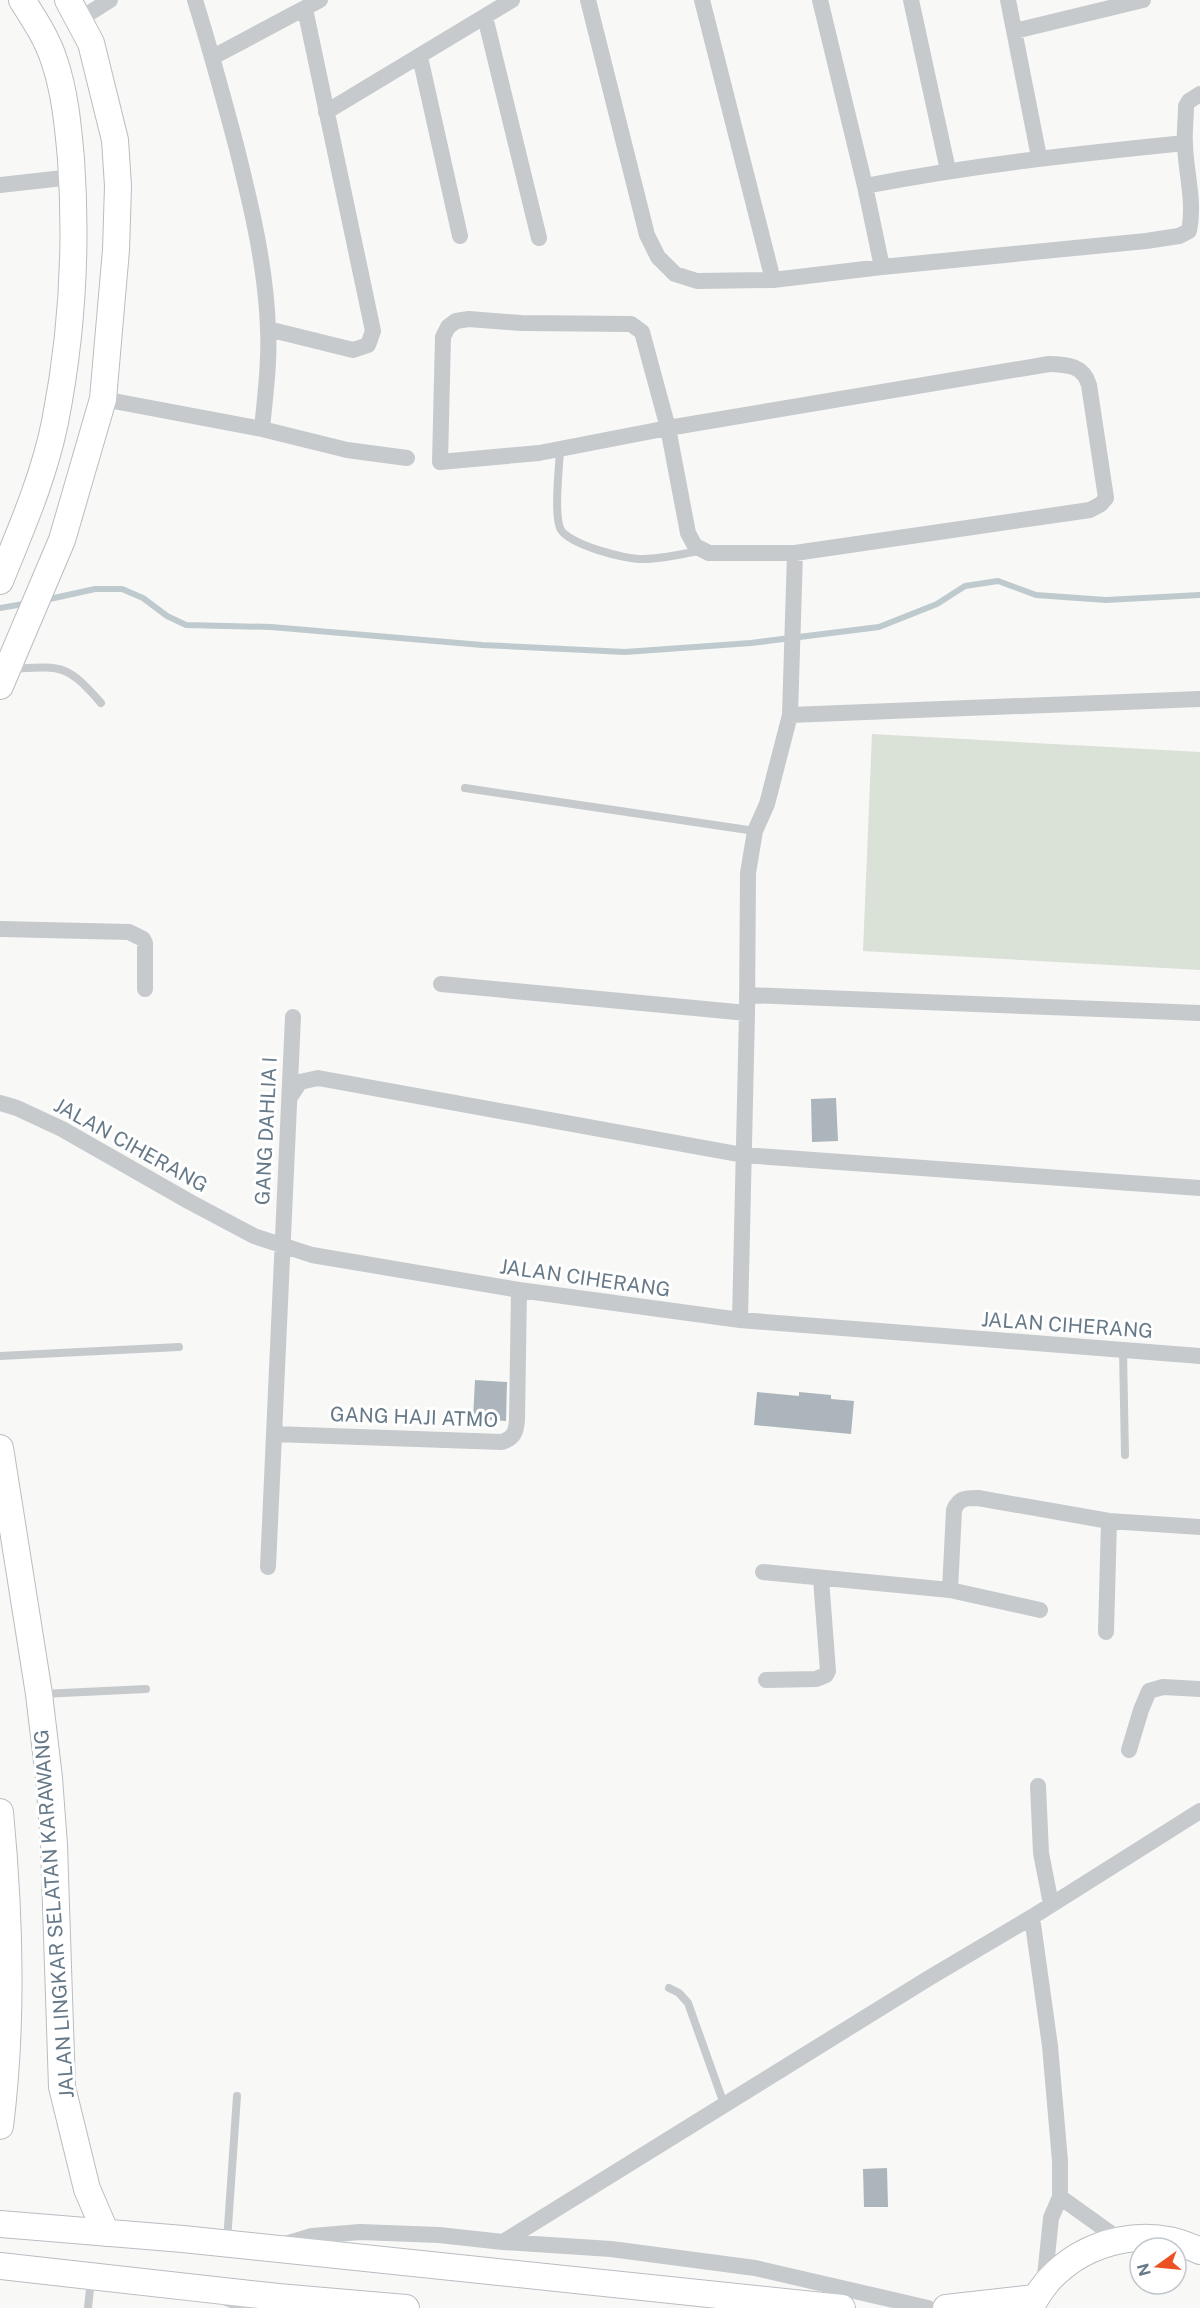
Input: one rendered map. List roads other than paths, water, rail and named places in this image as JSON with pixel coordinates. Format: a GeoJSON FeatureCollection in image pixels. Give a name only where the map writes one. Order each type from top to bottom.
{"type":"FeatureCollection","features":[{"type":"Feature","properties":{"kind":"main road"},"geometry":{"type":"LineString","coordinates":[[0,581],[38,481],[55,423],[67,348],[74,222],[69,128],[54,60],[42,32],[22,0]]}},
{"type":"Feature","properties":{"kind":"main road"},"geometry":{"type":"LineString","coordinates":[[4,678],[62,540],[103,399],[116,250],[118,186],[115,140],[94,54],[74,10]]}},
{"type":"Feature","properties":{"kind":"main road","name":"JALAN LINGKAR SELATAN KARAWANG"},"geometry":{"type":"LineString","coordinates":[[0,1448],[39,1694],[54,1845],[62,2087],[87,2189],[106,2233]]}},
{"type":"Feature","properties":{"kind":"main road"},"geometry":{"type":"LineString","coordinates":[[0,1812],[8,1916],[8,1950],[7,2046],[0,2126]]}},
{"type":"Feature","properties":{"kind":"main road"},"geometry":{"type":"LineString","coordinates":[[0,2224],[227,2244],[842,2308]]}},
{"type":"Feature","properties":{"kind":"main road"},"geometry":{"type":"LineString","coordinates":[[946,2308],[1036,2298],[1054,2275],[1078,2256],[1120,2240],[1145,2238],[1169,2240],[1200,2251]]}},
{"type":"Feature","properties":{"kind":"main road"},"geometry":{"type":"LineString","coordinates":[[0,2266],[184,2287],[406,2308]]}},
{"type":"Feature","properties":{"kind":"street"},"geometry":{"type":"LineString","coordinates":[[74,10],[110,0]]}},
{"type":"Feature","properties":{"kind":"street"},"geometry":{"type":"LineString","coordinates":[[195,0],[213,57],[256,231],[268,329],[268,372],[262,429]]}},
{"type":"Feature","properties":{"kind":"street"},"geometry":{"type":"LineString","coordinates":[[213,57],[320,0]]}},
{"type":"Feature","properties":{"kind":"street"},"geometry":{"type":"LineString","coordinates":[[326,112],[512,0]]}},
{"type":"Feature","properties":{"kind":"street"},"geometry":{"type":"LineString","coordinates":[[588,0],[647,235],[658,257],[675,274],[697,281],[773,280],[882,267],[1146,242],[1195,231],[1185,143],[1186,106],[1189,101],[1200,94]]}},
{"type":"Feature","properties":{"kind":"street"},"geometry":{"type":"LineString","coordinates":[[702,0],[773,280]]}},
{"type":"Feature","properties":{"kind":"street"},"geometry":{"type":"LineString","coordinates":[[819,0],[865,186],[882,267]]}},
{"type":"Feature","properties":{"kind":"street"},"geometry":{"type":"LineString","coordinates":[[911,0],[948,170]]}},
{"type":"Feature","properties":{"kind":"street"},"geometry":{"type":"LineString","coordinates":[[1008,0],[1039,158]]}},
{"type":"Feature","properties":{"kind":"street"},"geometry":{"type":"LineString","coordinates":[[1015,31],[1143,0]]}},
{"type":"Feature","properties":{"kind":"street"},"geometry":{"type":"LineString","coordinates":[[268,329],[353,350],[368,345],[373,331],[305,9]]}},
{"type":"Feature","properties":{"kind":"street"},"geometry":{"type":"LineString","coordinates":[[485,17],[539,238]]}},
{"type":"Feature","properties":{"kind":"street"},"geometry":{"type":"LineString","coordinates":[[420,57],[460,236]]}},
{"type":"Feature","properties":{"kind":"street"},"geometry":{"type":"LineString","coordinates":[[865,186],[948,170],[1185,143]]}},
{"type":"Feature","properties":{"kind":"street"},"geometry":{"type":"LineString","coordinates":[[0,185],[72,177]]}},
{"type":"Feature","properties":{"kind":"street"},"geometry":{"type":"LineString","coordinates":[[668,428],[560,450],[440,462],[443,337],[448,327],[456,321],[469,319],[520,323],[635,325],[642,332],[668,428],[688,533],[695,546],[701,551],[718,554],[795,553],[1090,510],[1106,498],[1089,385],[1086,375],[1072,367],[1049,364],[668,428]]}},
{"type":"Feature","properties":{"kind":"street"},"geometry":{"type":"LineString","coordinates":[[103,399],[262,429],[347,450],[407,458]]}},
{"type":"Feature","properties":{"kind":"street"},"geometry":{"type":"LineString","coordinates":[[740,1320],[748,873],[755,831],[767,804],[790,715],[795,553]]}},
{"type":"Feature","properties":{"kind":"street"},"geometry":{"type":"LineString","coordinates":[[790,715],[1200,699]]}},
{"type":"Feature","properties":{"kind":"street"},"geometry":{"type":"LineString","coordinates":[[0,929],[129,932],[137,935],[145,943],[145,989]]}},
{"type":"Feature","properties":{"kind":"street"},"geometry":{"type":"LineString","coordinates":[[441,984],[747,1013]]}},
{"type":"Feature","properties":{"kind":"street"},"geometry":{"type":"LineString","coordinates":[[747,995],[1200,1013]]}},
{"type":"Feature","properties":{"kind":"street","name":"GANG DAHLIA I"},"geometry":{"type":"LineString","coordinates":[[268,1566],[293,1017]]}},
{"type":"Feature","properties":{"kind":"street"},"geometry":{"type":"LineString","coordinates":[[290,1097],[300,1082],[318,1078],[743,1155],[1200,1188]]}},
{"type":"Feature","properties":{"kind":"street","name":"JALAN CIHERANG"},"geometry":{"type":"LineString","coordinates":[[0,1103],[46,1121],[254,1236],[312,1255],[519,1290],[740,1320],[1200,1356]]}},
{"type":"Feature","properties":{"kind":"street","name":"GANG HAJI ATMO"},"geometry":{"type":"LineString","coordinates":[[274,1434],[502,1442],[508,1440],[516,1430],[517,1420],[519,1290]]}},
{"type":"Feature","properties":{"kind":"street"},"geometry":{"type":"LineString","coordinates":[[950,1590],[954,1510],[963,1498],[978,1497],[1109,1521],[1200,1527]]}},
{"type":"Feature","properties":{"kind":"street"},"geometry":{"type":"LineString","coordinates":[[1106,1632],[1109,1521]]}},
{"type":"Feature","properties":{"kind":"street"},"geometry":{"type":"LineString","coordinates":[[764,1572],[950,1590],[1040,1610]]}},
{"type":"Feature","properties":{"kind":"street"},"geometry":{"type":"LineString","coordinates":[[766,1680],[816,1679],[826,1675],[828,1671],[821,1579]]}},
{"type":"Feature","properties":{"kind":"street"},"geometry":{"type":"LineString","coordinates":[[1129,1750],[1149,1691],[1163,1687],[1200,1689]]}},
{"type":"Feature","properties":{"kind":"street"},"geometry":{"type":"LineString","coordinates":[[1038,1786],[1041,1853],[1051,1904]]}},
{"type":"Feature","properties":{"kind":"street"},"geometry":{"type":"LineString","coordinates":[[503,2242],[1200,1811]]}},
{"type":"Feature","properties":{"kind":"street"},"geometry":{"type":"LineString","coordinates":[[1032,1917],[1059,2130],[1060,2197],[1051,2218],[1036,2298]]}},
{"type":"Feature","properties":{"kind":"street"},"geometry":{"type":"LineString","coordinates":[[1060,2197],[1120,2240]]}},
{"type":"Feature","properties":{"kind":"street"},"geometry":{"type":"LineString","coordinates":[[267,2249],[312,2236],[360,2232],[439,2235],[611,2249],[755,2268],[928,2308]]}},
{"type":"Feature","properties":{"kind":"lane"},"geometry":{"type":"LineString","coordinates":[[560,450],[558,519],[560,530],[566,538],[610,554],[642,560],[701,551]]}},
{"type":"Feature","properties":{"kind":"lane"},"geometry":{"type":"LineString","coordinates":[[4,678],[39,668],[59,668],[80,679],[101,704]]}},
{"type":"Feature","properties":{"kind":"lane"},"geometry":{"type":"LineString","coordinates":[[465,788],[755,831]]}},
{"type":"Feature","properties":{"kind":"lane"},"geometry":{"type":"LineString","coordinates":[[0,1356],[179,1347]]}},
{"type":"Feature","properties":{"kind":"lane"},"geometry":{"type":"LineString","coordinates":[[1123,1351],[1125,1455]]}},
{"type":"Feature","properties":{"kind":"lane"},"geometry":{"type":"LineString","coordinates":[[39,1694],[146,1689]]}},
{"type":"Feature","properties":{"kind":"lane"},"geometry":{"type":"LineString","coordinates":[[669,1988],[679,1993],[688,2003],[724,2104]]}},
{"type":"Feature","properties":{"kind":"lane"},"geometry":{"type":"LineString","coordinates":[[227,2244],[237,2096]]}},
{"type":"Feature","properties":{"kind":"lane"},"geometry":{"type":"LineString","coordinates":[[88,2308],[91,2276]]}},
{"type":"Feature","properties":{"kind":"lane"},"geometry":{"type":"LineString","coordinates":[[184,2287],[243,2308]]}},
{"type":"Feature","properties":{"kind":"waterway"},"geometry":{"type":"LineString","coordinates":[[45,600],[95,589],[122,589],[143,598],[167,616],[186,625],[271,627],[482,645],[625,652],[751,643],[879,627],[937,604],[965,586],[998,581],[1036,595],[1106,600],[1200,595]]}},
{"type":"Feature","properties":{"kind":"waterway"},"geometry":{"type":"LineString","coordinates":[[0,608],[29,603]]}}]}
